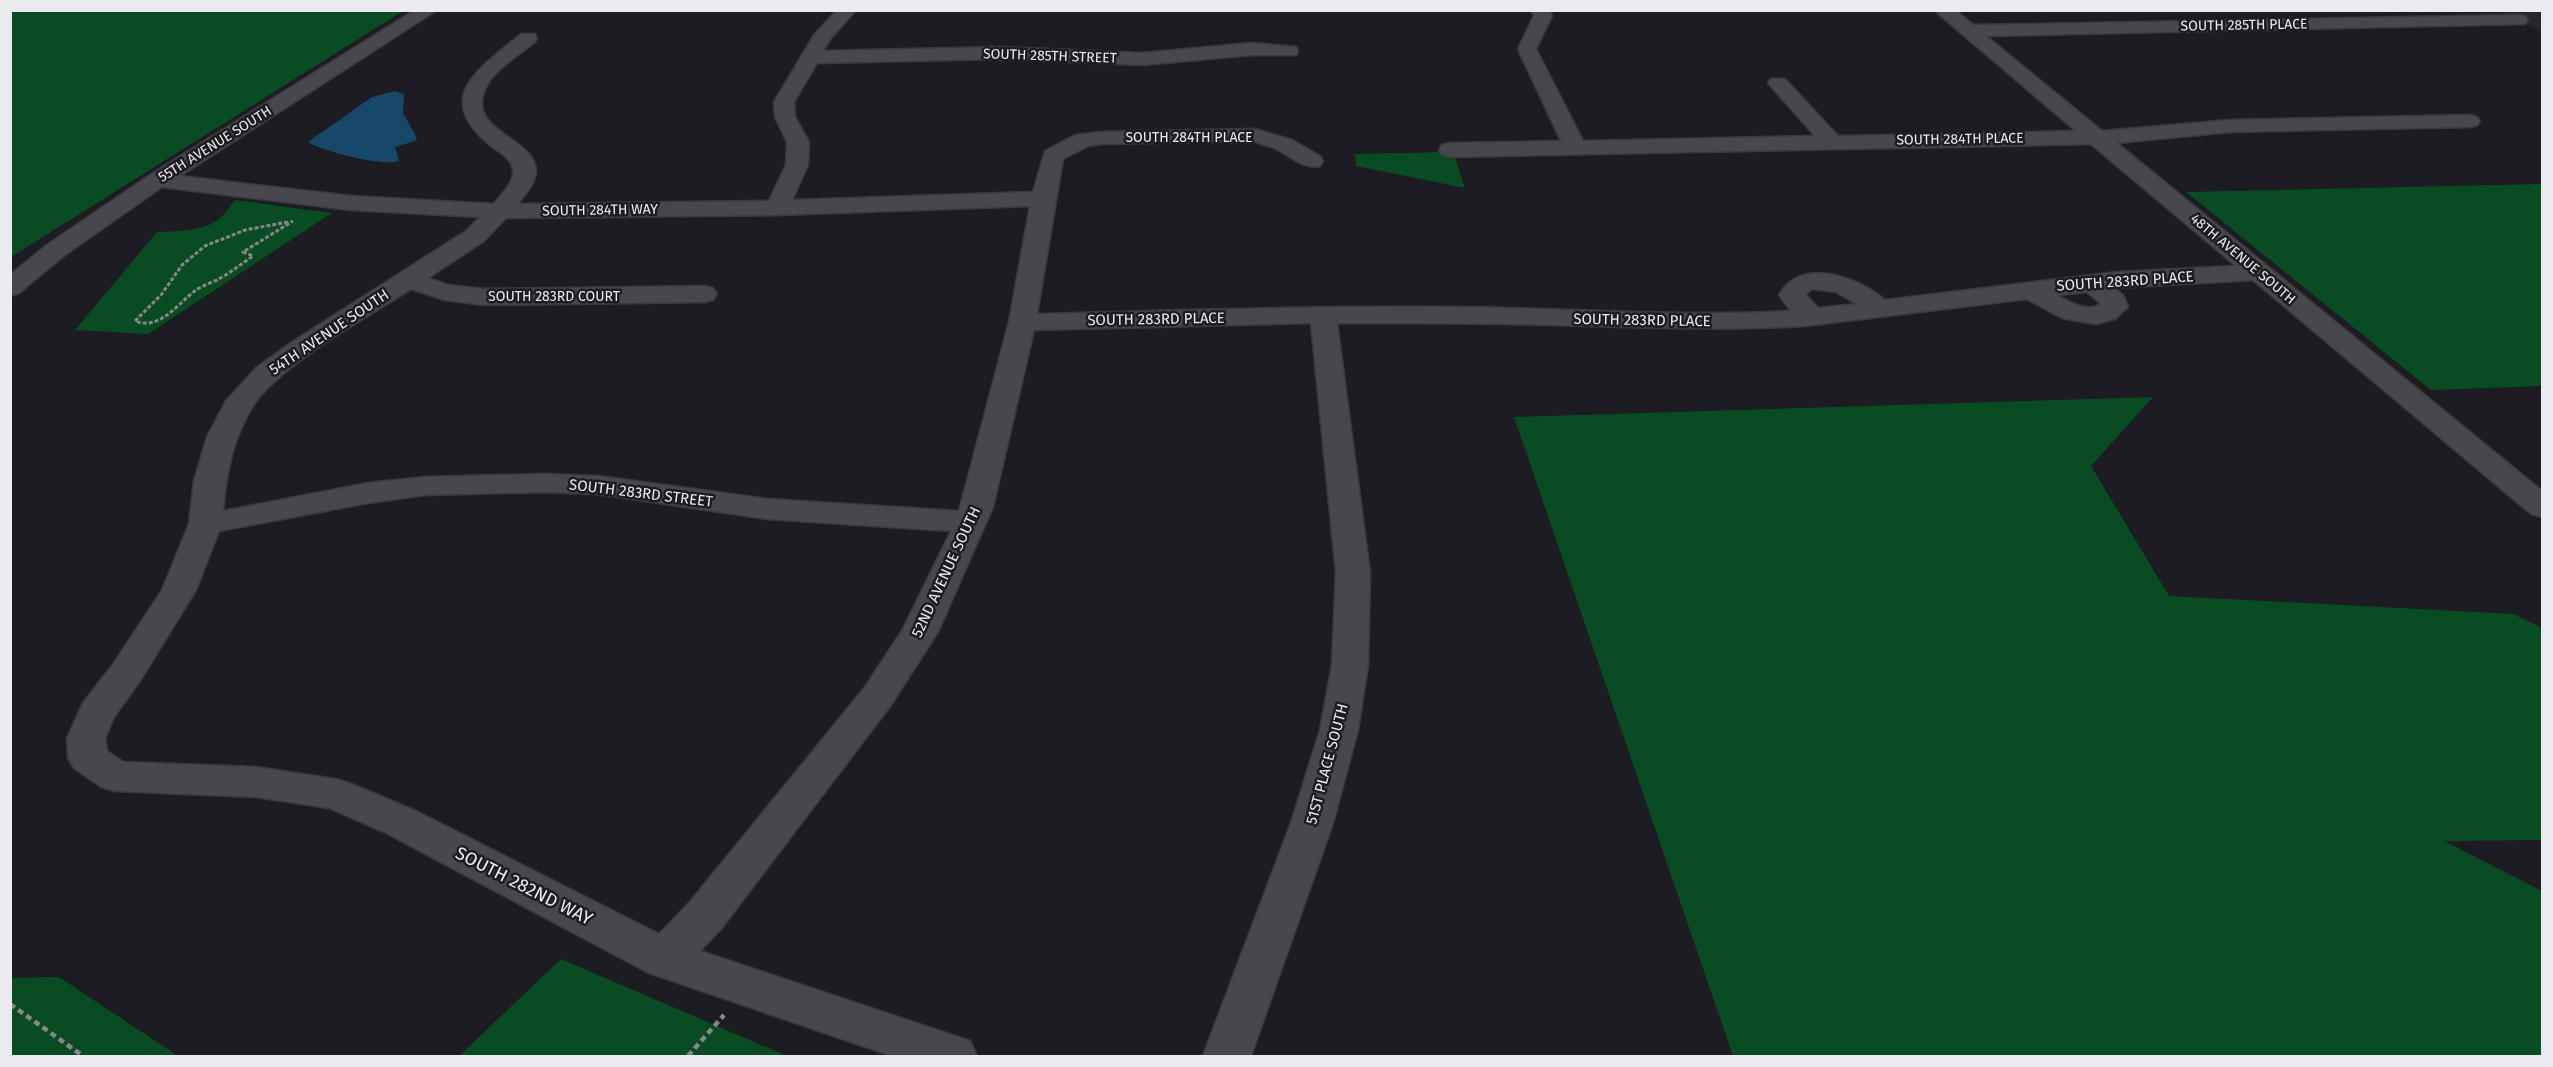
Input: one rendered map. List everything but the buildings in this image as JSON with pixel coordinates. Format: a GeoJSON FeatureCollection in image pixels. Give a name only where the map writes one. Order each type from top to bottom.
{"type":"FeatureCollection","features":[{"type":"Feature","properties":{"kind":"street","name":"55TH AVENUE SOUTH"},"geometry":{"type":"LineString","coordinates":[[10,288],[56,250],[158,180],[428,10]]}},
{"type":"Feature","properties":{"kind":"street"},"geometry":{"type":"LineString","coordinates":[[777,208],[796,165],[798,142],[785,117],[784,102],[823,35],[847,10]]}},
{"type":"Feature","properties":{"kind":"street"},"geometry":{"type":"LineString","coordinates":[[1540,10],[1543,16],[1527,49],[1575,147]]}},
{"type":"Feature","properties":{"kind":"street","name":"48TH AVENUE SOUTH"},"geometry":{"type":"LineString","coordinates":[[1943,10],[2542,507]]}},
{"type":"Feature","properties":{"kind":"street"},"geometry":{"type":"LineString","coordinates":[[2171,10],[2195,26]]}},
{"type":"Feature","properties":{"kind":"street","name":"SOUTH 285TH PLACE"},"geometry":{"type":"LineString","coordinates":[[1968,31],[2195,26],[2527,24],[2498,10]]}},
{"type":"Feature","properties":{"kind":"street","name":"54TH AVENUE SOUTH"},"geometry":{"type":"LineString","coordinates":[[88,758],[86,738],[97,713],[127,672],[179,591],[205,524],[210,481],[222,436],[241,401],[266,374],[407,278],[465,243],[500,211],[522,183],[525,170],[521,159],[485,130],[475,117],[472,98],[486,73],[528,38]]}},
{"type":"Feature","properties":{"kind":"street","name":"SOUTH 285TH STREET"},"geometry":{"type":"LineString","coordinates":[[810,57],[997,52],[1142,59],[1252,49],[1289,51]]}},
{"type":"Feature","properties":{"kind":"street"},"geometry":{"type":"LineString","coordinates":[[1778,83],[1831,141]]}},
{"type":"Feature","properties":{"kind":"street","name":"SOUTH 284TH PLACE"},"geometry":{"type":"LineString","coordinates":[[1450,150],[2146,136],[2230,126],[2470,121]]}},
{"type":"Feature","properties":{"kind":"street","name":"SOUTH 284TH PLACE"},"geometry":{"type":"LineString","coordinates":[[1063,149],[1083,140],[1100,138],[1236,134],[1271,140],[1312,161]]}},
{"type":"Feature","properties":{"kind":"street","name":"52ND AVENUE SOUTH"},"geometry":{"type":"LineString","coordinates":[[665,959],[705,916],[878,696],[920,632],[977,507],[1022,322],[1043,199],[1053,156],[1063,149]]}},
{"type":"Feature","properties":{"kind":"street","name":"SOUTH 284TH WAY"},"geometry":{"type":"LineString","coordinates":[[158,180],[327,200],[500,211],[777,208],[1043,199]]}},
{"type":"Feature","properties":{"kind":"street","name":"SOUTH 283RD PLACE"},"geometry":{"type":"LineString","coordinates":[[1022,322],[1323,315],[1518,316],[1659,322],[1753,322],[1879,309],[2031,289],[2259,272]]}},
{"type":"Feature","properties":{"kind":"street","name":"SOUTH 283RD COURT"},"geometry":{"type":"LineString","coordinates":[[407,278],[420,285],[445,292],[496,297],[704,294]]}},
{"type":"Feature","properties":{"kind":"street"},"geometry":{"type":"LineString","coordinates":[[1811,317],[1792,295],[1794,289],[1801,284],[1812,282],[1840,284],[1853,289],[1879,309]]}},
{"type":"Feature","properties":{"kind":"street","name":"51ST PLACE SOUTH"},"geometry":{"type":"LineString","coordinates":[[1227,1056],[1312,823],[1340,730],[1350,664],[1353,573],[1323,315]]}},
{"type":"Feature","properties":{"kind":"street","name":"SOUTH 283RD STREET"},"geometry":{"type":"LineString","coordinates":[[205,524],[368,493],[435,486],[544,483],[598,485],[767,509],[971,522]]}},
{"type":"Feature","properties":{"kind":"street","name":"SOUTH 282ND WAY"},"geometry":{"type":"LineString","coordinates":[[88,758],[115,776],[256,782],[335,795],[401,822],[665,959],[953,1056]]}},
{"type":"Feature","properties":{"kind":"path"},"geometry":{"type":"LineString","coordinates":[[292,221],[236,232],[196,251],[171,278],[156,302],[135,321],[148,323],[158,321],[171,313],[197,289],[219,279],[253,256],[243,252],[327,200]]}},
{"type":"Feature","properties":{"kind":"path"},"geometry":{"type":"LineString","coordinates":[[688,1056],[747,986]]}},
{"type":"Feature","properties":{"kind":"path"},"geometry":{"type":"LineString","coordinates":[[10,1004],[83,1056]]}},
{"type":"Feature","properties":{"kind":"shaded area"},"geometry":{"type":"Polygon","coordinates":[[[2498,11],[2542,11],[2542,32],[2519,20],[2498,11]]]}},
{"type":"Feature","properties":{"kind":"green space"},"geometry":{"type":"Polygon","coordinates":[[[11,10],[403,10],[403,11],[11,257],[11,10]]]}},
{"type":"Feature","properties":{"kind":"green space"},"geometry":{"type":"Polygon","coordinates":[[[1453,152],[1465,188],[1356,166],[1355,154],[1453,152]]]}},
{"type":"Feature","properties":{"kind":"green space"},"geometry":{"type":"Polygon","coordinates":[[[2542,184],[2542,386],[2431,390],[2186,192],[2542,184]]]}},
{"type":"Feature","properties":{"kind":"green space"},"geometry":{"type":"Polygon","coordinates":[[[235,200],[332,213],[148,334],[75,330],[157,232],[190,230],[213,223],[235,200]]]}},
{"type":"Feature","properties":{"kind":"green space"},"geometry":{"type":"Polygon","coordinates":[[[2153,397],[2091,466],[2169,596],[2513,614],[2542,628],[2542,840],[2444,841],[2542,891],[2542,1056],[1733,1056],[1514,417],[2153,397]]]}},
{"type":"Feature","properties":{"kind":"green space"},"geometry":{"type":"Polygon","coordinates":[[[561,959],[787,1056],[459,1056],[561,959]]]}},
{"type":"Feature","properties":{"kind":"green space"},"geometry":{"type":"Polygon","coordinates":[[[59,977],[178,1056],[11,1056],[11,978],[59,977]]]}},
{"type":"Feature","properties":{"kind":"water"},"geometry":{"type":"Polygon","coordinates":[[[395,91],[404,94],[403,113],[417,138],[415,141],[395,147],[399,161],[380,162],[353,157],[326,150],[308,142],[372,97],[395,91]]]}}]}
